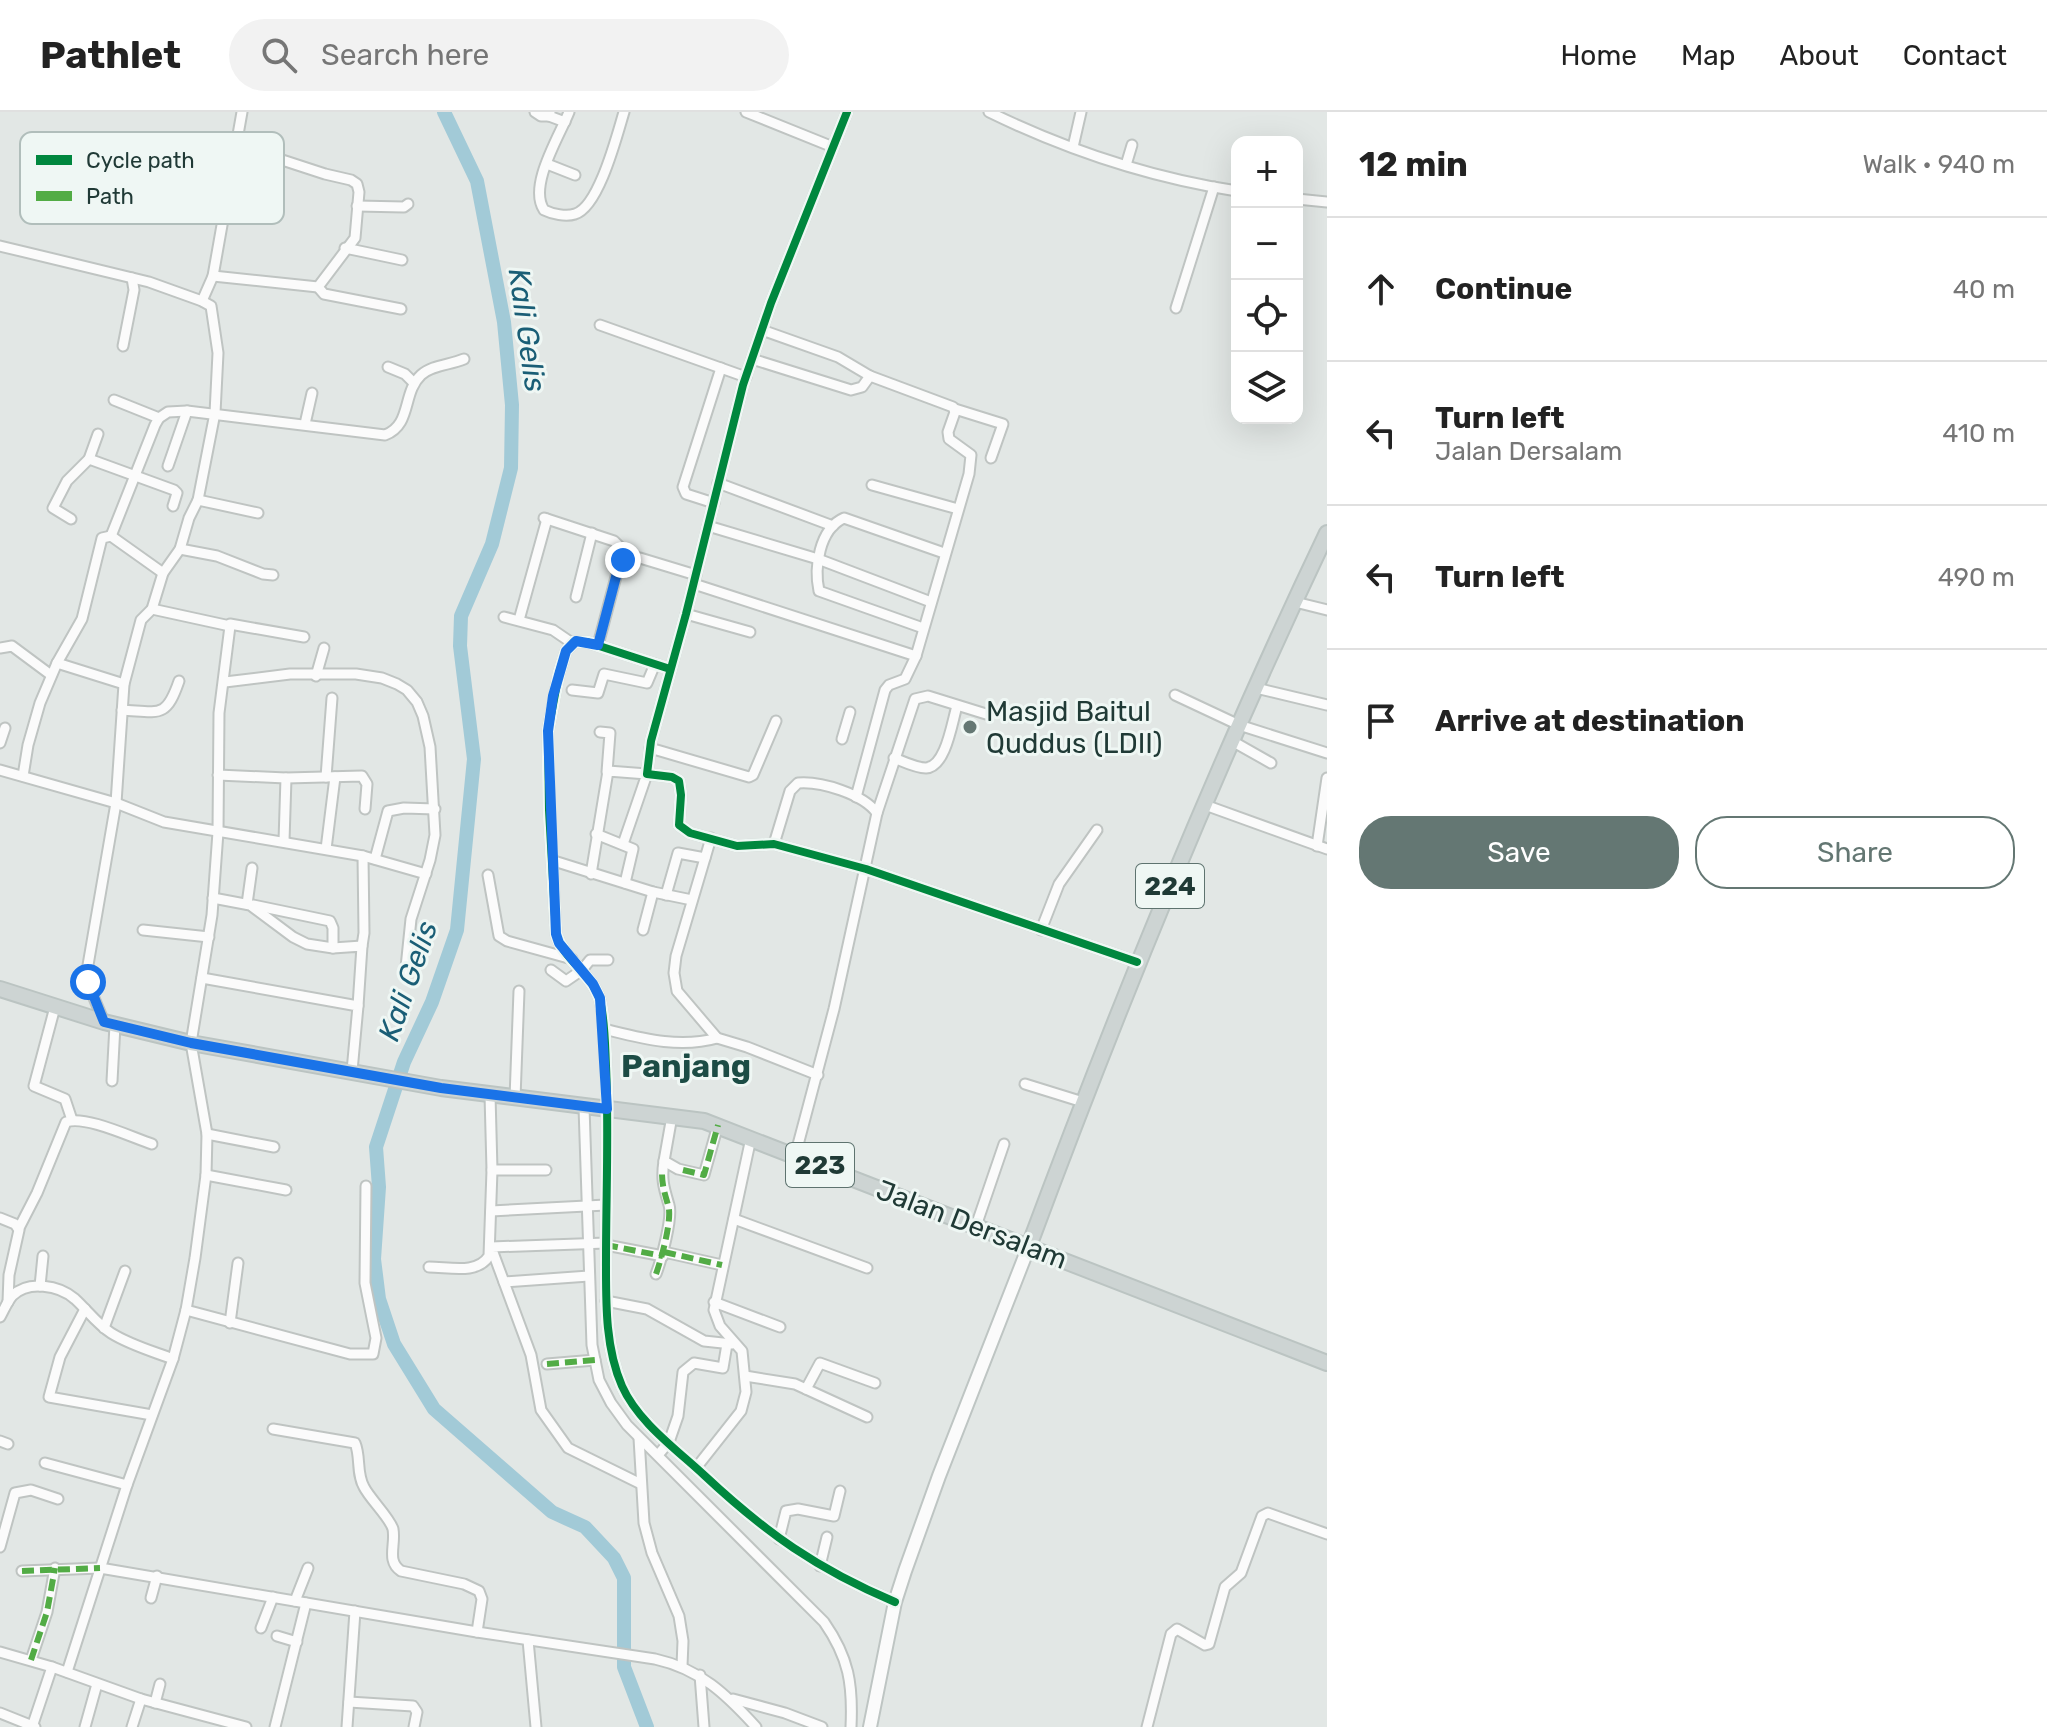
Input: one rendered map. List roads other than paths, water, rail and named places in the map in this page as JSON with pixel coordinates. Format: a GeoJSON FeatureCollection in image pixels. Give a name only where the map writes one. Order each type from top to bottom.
{"type":"FeatureCollection","features":[{"type":"Feature","properties":{"kind":"main road","name":"224"},"geometry":{"type":"LineString","coordinates":[[1029,1246],[1137,962],[1239,725],[1327,533]]}},
{"type":"Feature","properties":{"kind":"main road","name":"Jalan Dersalam"},"geometry":{"type":"LineString","coordinates":[[0,989],[110,1023],[191,1043],[441,1088],[672,1116],[718,1125],[1327,1363]]}},
{"type":"Feature","properties":{"kind":"main road"},"geometry":{"type":"LineString","coordinates":[[870,1727],[895,1602],[939,1476],[1029,1246]]}},
{"type":"Feature","properties":{"kind":"street"},"geometry":{"type":"LineString","coordinates":[[238,132],[242,112]]}},
{"type":"Feature","properties":{"kind":"street"},"geometry":{"type":"LineString","coordinates":[[535,112],[567,117],[539,186],[542,208],[566,215],[581,211],[596,189],[624,112]]}},
{"type":"Feature","properties":{"kind":"street"},"geometry":{"type":"LineString","coordinates":[[746,112],[833,147]]}},
{"type":"Feature","properties":{"kind":"street"},"geometry":{"type":"LineString","coordinates":[[623,844],[647,774],[650,748],[746,377],[847,112]]}},
{"type":"Feature","properties":{"kind":"street"},"geometry":{"type":"LineString","coordinates":[[1073,147],[1081,112]]}},
{"type":"Feature","properties":{"kind":"street"},"geometry":{"type":"LineString","coordinates":[[993,113],[1073,147],[1126,165],[1231,190]]}},
{"type":"Feature","properties":{"kind":"street"},"geometry":{"type":"LineString","coordinates":[[1126,165],[1132,145]]}},
{"type":"Feature","properties":{"kind":"street"},"geometry":{"type":"LineString","coordinates":[[284,161],[351,180],[359,187],[355,238],[318,287]]}},
{"type":"Feature","properties":{"kind":"street"},"geometry":{"type":"LineString","coordinates":[[547,164],[575,175]]}},
{"type":"Feature","properties":{"kind":"street"},"geometry":{"type":"LineString","coordinates":[[1176,308],[1214,187]]}},
{"type":"Feature","properties":{"kind":"street"},"geometry":{"type":"LineString","coordinates":[[1303,200],[1327,202]]}},
{"type":"Feature","properties":{"kind":"street"},"geometry":{"type":"LineString","coordinates":[[357,206],[404,207],[408,204]]}},
{"type":"Feature","properties":{"kind":"street"},"geometry":{"type":"LineString","coordinates":[[202,301],[213,276],[222,224]]}},
{"type":"Feature","properties":{"kind":"street"},"geometry":{"type":"LineString","coordinates":[[0,246],[132,278],[202,301],[211,306],[218,353],[215,413],[198,500],[180,549],[163,573],[152,609],[141,620],[124,684],[116,803],[88,965],[89,986],[110,1023],[112,1081]]}},
{"type":"Feature","properties":{"kind":"street"},"geometry":{"type":"LineString","coordinates":[[345,248],[402,260]]}},
{"type":"Feature","properties":{"kind":"street"},"geometry":{"type":"LineString","coordinates":[[213,276],[318,287],[324,294],[401,309]]}},
{"type":"Feature","properties":{"kind":"street"},"geometry":{"type":"LineString","coordinates":[[123,346],[134,290],[132,278]]}},
{"type":"Feature","properties":{"kind":"street"},"geometry":{"type":"LineString","coordinates":[[600,325],[746,377]]}},
{"type":"Feature","properties":{"kind":"street"},"geometry":{"type":"LineString","coordinates":[[762,330],[849,362],[870,376],[1003,424],[991,458]]}},
{"type":"Feature","properties":{"kind":"street"},"geometry":{"type":"LineString","coordinates":[[111,536],[159,418],[168,412],[215,413],[377,435],[391,433],[403,421],[414,383],[430,369],[464,359]]}},
{"type":"Feature","properties":{"kind":"street"},"geometry":{"type":"LineString","coordinates":[[752,359],[849,390],[862,387],[870,376]]}},
{"type":"Feature","properties":{"kind":"street"},"geometry":{"type":"LineString","coordinates":[[388,367],[405,374],[414,383]]}},
{"type":"Feature","properties":{"kind":"street"},"geometry":{"type":"LineString","coordinates":[[714,503],[686,494],[683,487],[721,368]]}},
{"type":"Feature","properties":{"kind":"street"},"geometry":{"type":"LineString","coordinates":[[305,424],[312,393]]}},
{"type":"Feature","properties":{"kind":"street"},"geometry":{"type":"LineString","coordinates":[[114,400],[159,418]]}},
{"type":"Feature","properties":{"kind":"street"},"geometry":{"type":"LineString","coordinates":[[856,797],[885,688],[905,679],[916,656],[958,509],[971,458],[970,452],[949,439],[948,430],[955,409]]}},
{"type":"Feature","properties":{"kind":"street"},"geometry":{"type":"LineString","coordinates":[[168,466],[187,411]]}},
{"type":"Feature","properties":{"kind":"street"},"geometry":{"type":"LineString","coordinates":[[71,519],[53,508],[67,481],[89,459],[98,434]]}},
{"type":"Feature","properties":{"kind":"street"},"geometry":{"type":"LineString","coordinates":[[89,459],[177,492],[173,506]]}},
{"type":"Feature","properties":{"kind":"street"},"geometry":{"type":"LineString","coordinates":[[718,483],[833,526]]}},
{"type":"Feature","properties":{"kind":"street"},"geometry":{"type":"LineString","coordinates":[[872,485],[958,509]]}},
{"type":"Feature","properties":{"kind":"street"},"geometry":{"type":"LineString","coordinates":[[198,500],[258,513]]}},
{"type":"Feature","properties":{"kind":"street"},"geometry":{"type":"LineString","coordinates":[[519,620],[544,518],[619,545],[623,560],[598,645]]}},
{"type":"Feature","properties":{"kind":"street"},"geometry":{"type":"LineString","coordinates":[[923,628],[819,591],[818,559],[833,526],[846,518],[944,553]]}},
{"type":"Feature","properties":{"kind":"street"},"geometry":{"type":"LineString","coordinates":[[708,526],[818,559],[931,602]]}},
{"type":"Feature","properties":{"kind":"street"},"geometry":{"type":"LineString","coordinates":[[576,597],[592,533]]}},
{"type":"Feature","properties":{"kind":"street"},"geometry":{"type":"LineString","coordinates":[[23,776],[34,724],[51,675],[82,619],[101,540],[106,535],[111,536],[163,573]]}},
{"type":"Feature","properties":{"kind":"street"},"geometry":{"type":"LineString","coordinates":[[180,549],[217,556],[273,575]]}},
{"type":"Feature","properties":{"kind":"street"},"geometry":{"type":"LineString","coordinates":[[623,560],[640,558],[916,656]]}},
{"type":"Feature","properties":{"kind":"street"},"geometry":{"type":"LineString","coordinates":[[1295,602],[1327,610]]}},
{"type":"Feature","properties":{"kind":"street"},"geometry":{"type":"LineString","coordinates":[[152,609],[304,637]]}},
{"type":"Feature","properties":{"kind":"street"},"geometry":{"type":"LineString","coordinates":[[686,614],[750,632]]}},
{"type":"Feature","properties":{"kind":"street"},"geometry":{"type":"LineString","coordinates":[[504,617],[553,630],[572,643]]}},
{"type":"Feature","properties":{"kind":"street"},"geometry":{"type":"LineString","coordinates":[[67,1672],[127,1485],[173,1359],[186,1310],[206,1175],[207,1134],[191,1043],[213,898],[218,832],[219,713],[230,624]]}},
{"type":"Feature","properties":{"kind":"street"},"geometry":{"type":"LineString","coordinates":[[670,669],[598,645],[582,641],[572,643],[559,673],[548,731],[556,934],[559,943],[598,991],[604,1029],[606,1109],[596,1205],[588,1243],[595,1359],[599,1380],[611,1403],[639,1438],[731,1522],[824,1622],[843,1654],[851,1679],[851,1727]]}},
{"type":"Feature","properties":{"kind":"street"},"geometry":{"type":"LineString","coordinates":[[0,648],[12,646],[51,675]]}},
{"type":"Feature","properties":{"kind":"street"},"geometry":{"type":"LineString","coordinates":[[316,676],[324,648]]}},
{"type":"Feature","properties":{"kind":"street"},"geometry":{"type":"LineString","coordinates":[[57,663],[124,684]]}},
{"type":"Feature","properties":{"kind":"street"},"geometry":{"type":"LineString","coordinates":[[572,690],[598,693],[604,674],[647,683],[655,664]]}},
{"type":"Feature","properties":{"kind":"street"},"geometry":{"type":"LineString","coordinates":[[225,682],[337,672],[382,678],[407,690],[417,702],[427,730],[435,835],[411,919],[405,977]]}},
{"type":"Feature","properties":{"kind":"street"},"geometry":{"type":"LineString","coordinates":[[122,710],[166,708],[171,705],[179,681]]}},
{"type":"Feature","properties":{"kind":"street"},"geometry":{"type":"LineString","coordinates":[[1256,688],[1327,705]]}},
{"type":"Feature","properties":{"kind":"street"},"geometry":{"type":"LineString","coordinates":[[1175,695],[1239,725],[1327,753]]}},
{"type":"Feature","properties":{"kind":"street"},"geometry":{"type":"LineString","coordinates":[[795,1156],[818,1075],[877,813],[915,699],[928,696],[986,714]]}},
{"type":"Feature","properties":{"kind":"street"},"geometry":{"type":"LineString","coordinates":[[326,849],[332,698]]}},
{"type":"Feature","properties":{"kind":"street"},"geometry":{"type":"LineString","coordinates":[[894,758],[927,768],[936,765],[942,756],[957,706]]}},
{"type":"Feature","properties":{"kind":"street"},"geometry":{"type":"LineString","coordinates":[[842,739],[850,712]]}},
{"type":"Feature","properties":{"kind":"street"},"geometry":{"type":"LineString","coordinates":[[650,748],[749,777],[753,775],[776,721]]}},
{"type":"Feature","properties":{"kind":"street"},"geometry":{"type":"LineString","coordinates":[[0,743],[5,728]]}},
{"type":"Feature","properties":{"kind":"street"},"geometry":{"type":"LineString","coordinates":[[591,874],[610,733],[600,732]]}},
{"type":"Feature","properties":{"kind":"street"},"geometry":{"type":"LineString","coordinates":[[1232,741],[1271,763]]}},
{"type":"Feature","properties":{"kind":"street"},"geometry":{"type":"LineString","coordinates":[[0,770],[116,803],[147,817],[363,856],[426,874]]}},
{"type":"Feature","properties":{"kind":"street"},"geometry":{"type":"LineString","coordinates":[[607,772],[647,774],[678,780],[681,788],[679,827],[687,832],[741,846],[774,844],[866,869],[1137,962]]}},
{"type":"Feature","properties":{"kind":"street"},"geometry":{"type":"LineString","coordinates":[[218,775],[365,777],[365,809]]}},
{"type":"Feature","properties":{"kind":"street"},"geometry":{"type":"LineString","coordinates":[[284,841],[286,778]]}},
{"type":"Feature","properties":{"kind":"street"},"geometry":{"type":"LineString","coordinates":[[1205,805],[1322,847],[1327,778]]}},
{"type":"Feature","properties":{"kind":"street"},"geometry":{"type":"LineString","coordinates":[[774,844],[794,785],[807,783],[856,797],[877,813]]}},
{"type":"Feature","properties":{"kind":"street"},"geometry":{"type":"LineString","coordinates":[[375,859],[390,809],[435,809]]}},
{"type":"Feature","properties":{"kind":"street"},"geometry":{"type":"LineString","coordinates":[[1041,930],[1059,884],[1097,830]]}},
{"type":"Feature","properties":{"kind":"street"},"geometry":{"type":"LineString","coordinates":[[596,834],[633,849],[625,883]]}},
{"type":"Feature","properties":{"kind":"street"},"geometry":{"type":"LineString","coordinates":[[711,838],[676,956],[674,981],[680,997],[717,1038]]}},
{"type":"Feature","properties":{"kind":"street"},"geometry":{"type":"LineString","coordinates":[[666,895],[678,853],[705,858]]}},
{"type":"Feature","properties":{"kind":"street"},"geometry":{"type":"LineString","coordinates":[[352,1071],[364,933],[363,856]]}},
{"type":"Feature","properties":{"kind":"street"},"geometry":{"type":"LineString","coordinates":[[554,861],[653,892],[692,900]]}},
{"type":"Feature","properties":{"kind":"street"},"geometry":{"type":"LineString","coordinates":[[249,904],[252,868]]}},
{"type":"Feature","properties":{"kind":"street"},"geometry":{"type":"LineString","coordinates":[[488,875],[499,936],[572,959]]}},
{"type":"Feature","properties":{"kind":"street"},"geometry":{"type":"LineString","coordinates":[[643,930],[653,892]]}},
{"type":"Feature","properties":{"kind":"street"},"geometry":{"type":"LineString","coordinates":[[213,898],[329,920],[333,928],[333,948]]}},
{"type":"Feature","properties":{"kind":"street"},"geometry":{"type":"LineString","coordinates":[[249,904],[307,944],[333,948],[362,946]]}},
{"type":"Feature","properties":{"kind":"street"},"geometry":{"type":"LineString","coordinates":[[143,930],[209,937]]}},
{"type":"Feature","properties":{"kind":"street"},"geometry":{"type":"LineString","coordinates":[[551,970],[566,981],[594,958],[608,960]]}},
{"type":"Feature","properties":{"kind":"street"},"geometry":{"type":"LineString","coordinates":[[202,978],[358,1006]]}},
{"type":"Feature","properties":{"kind":"street"},"geometry":{"type":"LineString","coordinates":[[515,1098],[519,991]]}},
{"type":"Feature","properties":{"kind":"street"},"geometry":{"type":"LineString","coordinates":[[55,1007],[34,1086],[65,1099],[72,1120]]}},
{"type":"Feature","properties":{"kind":"street"},"geometry":{"type":"LineString","coordinates":[[604,1029],[661,1042],[689,1043],[717,1038],[818,1075]]}},
{"type":"Feature","properties":{"kind":"street"},"geometry":{"type":"LineString","coordinates":[[1025,1084],[1083,1102]]}},
{"type":"Feature","properties":{"kind":"street"},"geometry":{"type":"LineString","coordinates":[[429,1267],[476,1267],[488,1260],[491,1247],[492,1170],[490,1095]]}},
{"type":"Feature","properties":{"kind":"street"},"geometry":{"type":"LineString","coordinates":[[586,1107],[596,1205],[606,1244],[606,1301],[612,1355],[622,1388],[668,1443],[779,1539],[841,1578],[895,1602]]}},
{"type":"Feature","properties":{"kind":"street"},"geometry":{"type":"LineString","coordinates":[[656,1274],[663,1254],[670,1206],[664,1194],[664,1161],[672,1116]]}},
{"type":"Feature","properties":{"kind":"street"},"geometry":{"type":"LineString","coordinates":[[8,1303],[9,1275],[19,1228],[37,1193],[62,1127],[72,1120],[90,1123],[152,1144]]}},
{"type":"Feature","properties":{"kind":"street"},"geometry":{"type":"LineString","coordinates":[[664,1161],[678,1169],[704,1175],[718,1125]]}},
{"type":"Feature","properties":{"kind":"street"},"geometry":{"type":"LineString","coordinates":[[207,1134],[274,1147]]}},
{"type":"Feature","properties":{"kind":"street"},"geometry":{"type":"LineString","coordinates":[[696,1468],[741,1411],[746,1392],[743,1353],[720,1326],[714,1302],[751,1138]]}},
{"type":"Feature","properties":{"kind":"street"},"geometry":{"type":"LineString","coordinates":[[976,1226],[1004,1144]]}},
{"type":"Feature","properties":{"kind":"street"},"geometry":{"type":"LineString","coordinates":[[492,1170],[546,1170]]}},
{"type":"Feature","properties":{"kind":"street"},"geometry":{"type":"LineString","coordinates":[[206,1175],[286,1190]]}},
{"type":"Feature","properties":{"kind":"street"},"geometry":{"type":"LineString","coordinates":[[186,1310],[350,1354],[373,1354],[376,1338],[365,1283],[366,1186]]}},
{"type":"Feature","properties":{"kind":"street"},"geometry":{"type":"LineString","coordinates":[[491,1211],[596,1205]]}},
{"type":"Feature","properties":{"kind":"street"},"geometry":{"type":"LineString","coordinates":[[0,1218],[19,1228]]}},
{"type":"Feature","properties":{"kind":"street"},"geometry":{"type":"LineString","coordinates":[[734,1219],[867,1268]]}},
{"type":"Feature","properties":{"kind":"street"},"geometry":{"type":"LineString","coordinates":[[491,1247],[606,1244],[722,1265]]}},
{"type":"Feature","properties":{"kind":"street"},"geometry":{"type":"LineString","coordinates":[[491,1247],[531,1355],[541,1410],[568,1448],[641,1484]]}},
{"type":"Feature","properties":{"kind":"street"},"geometry":{"type":"LineString","coordinates":[[40,1286],[43,1256]]}},
{"type":"Feature","properties":{"kind":"street"},"geometry":{"type":"LineString","coordinates":[[230,1323],[238,1263]]}},
{"type":"Feature","properties":{"kind":"street"},"geometry":{"type":"LineString","coordinates":[[104,1328],[125,1271]]}},
{"type":"Feature","properties":{"kind":"street"},"geometry":{"type":"LineString","coordinates":[[504,1282],[589,1276]]}},
{"type":"Feature","properties":{"kind":"street"},"geometry":{"type":"LineString","coordinates":[[0,1317],[21,1290],[40,1286],[69,1295],[104,1328],[131,1343],[173,1359]]}},
{"type":"Feature","properties":{"kind":"street"},"geometry":{"type":"LineString","coordinates":[[606,1301],[647,1309],[700,1340],[738,1345]]}},
{"type":"Feature","properties":{"kind":"street"},"geometry":{"type":"LineString","coordinates":[[714,1302],[780,1327]]}},
{"type":"Feature","properties":{"kind":"street"},"geometry":{"type":"LineString","coordinates":[[85,1309],[60,1357],[49,1397],[152,1415]]}},
{"type":"Feature","properties":{"kind":"street"},"geometry":{"type":"LineString","coordinates":[[658,1455],[668,1443],[679,1408],[683,1372],[694,1363],[723,1368],[727,1344]]}},
{"type":"Feature","properties":{"kind":"street"},"geometry":{"type":"LineString","coordinates":[[547,1364],[612,1355]]}},
{"type":"Feature","properties":{"kind":"street"},"geometry":{"type":"LineString","coordinates":[[806,1389],[820,1363],[875,1383]]}},
{"type":"Feature","properties":{"kind":"street"},"geometry":{"type":"LineString","coordinates":[[745,1376],[789,1383],[867,1417]]}},
{"type":"Feature","properties":{"kind":"street"},"geometry":{"type":"LineString","coordinates":[[273,1429],[355,1443],[364,1488],[392,1527],[395,1567],[401,1571],[464,1584],[479,1591],[482,1599],[477,1632]]}},
{"type":"Feature","properties":{"kind":"street"},"geometry":{"type":"LineString","coordinates":[[639,1438],[644,1523],[649,1545],[682,1625],[682,1666]]}},
{"type":"Feature","properties":{"kind":"street"},"geometry":{"type":"LineString","coordinates":[[45,1463],[127,1485]]}},
{"type":"Feature","properties":{"kind":"street"},"geometry":{"type":"LineString","coordinates":[[0,1547],[5,1507],[15,1493],[24,1489],[58,1499]]}},
{"type":"Feature","properties":{"kind":"street"},"geometry":{"type":"LineString","coordinates":[[779,1539],[786,1511],[798,1509],[833,1517],[837,1513],[840,1491]]}},
{"type":"Feature","properties":{"kind":"street"},"geometry":{"type":"LineString","coordinates":[[731,1522],[744,1511]]}},
{"type":"Feature","properties":{"kind":"street"},"geometry":{"type":"LineString","coordinates":[[1147,1727],[1171,1634],[1177,1629],[1205,1645],[1209,1644],[1225,1587],[1241,1573],[1262,1516],[1268,1513],[1327,1534]]}},
{"type":"Feature","properties":{"kind":"street"},"geometry":{"type":"LineString","coordinates":[[820,1566],[827,1537]]}},
{"type":"Feature","properties":{"kind":"street"},"geometry":{"type":"LineString","coordinates":[[31,1660],[47,1612],[55,1568]]}},
{"type":"Feature","properties":{"kind":"street"},"geometry":{"type":"LineString","coordinates":[[22,1571],[100,1568],[477,1632],[634,1655],[682,1666],[700,1675],[730,1698],[756,1727]]}},
{"type":"Feature","properties":{"kind":"street"},"geometry":{"type":"LineString","coordinates":[[275,1727],[297,1642],[300,1602],[308,1568]]}},
{"type":"Feature","properties":{"kind":"street"},"geometry":{"type":"LineString","coordinates":[[151,1598],[157,1576]]}},
{"type":"Feature","properties":{"kind":"street"},"geometry":{"type":"LineString","coordinates":[[261,1628],[273,1597]]}},
{"type":"Feature","properties":{"kind":"street"},"geometry":{"type":"LineString","coordinates":[[347,1727],[355,1611]]}},
{"type":"Feature","properties":{"kind":"street"},"geometry":{"type":"LineString","coordinates":[[277,1636],[297,1642]]}},
{"type":"Feature","properties":{"kind":"street"},"geometry":{"type":"LineString","coordinates":[[528,1640],[536,1727]]}},
{"type":"Feature","properties":{"kind":"street"},"geometry":{"type":"LineString","coordinates":[[0,1652],[141,1699],[242,1726]]}},
{"type":"Feature","properties":{"kind":"street"},"geometry":{"type":"LineString","coordinates":[[0,1713],[34,1726],[52,1667]]}},
{"type":"Feature","properties":{"kind":"street"},"geometry":{"type":"LineString","coordinates":[[700,1675],[704,1727]]}},
{"type":"Feature","properties":{"kind":"street"},"geometry":{"type":"LineString","coordinates":[[85,1727],[97,1684]]}},
{"type":"Feature","properties":{"kind":"street"},"geometry":{"type":"LineString","coordinates":[[155,1703],[160,1684]]}},
{"type":"Feature","properties":{"kind":"street"},"geometry":{"type":"LineString","coordinates":[[730,1698],[822,1727]]}},
{"type":"Feature","properties":{"kind":"street"},"geometry":{"type":"LineString","coordinates":[[132,1727],[141,1699]]}},
{"type":"Feature","properties":{"kind":"street"},"geometry":{"type":"LineString","coordinates":[[349,1702],[413,1706],[417,1712],[414,1727]]}},
{"type":"Feature","properties":{"kind":"street"},"geometry":{"type":"LineString","coordinates":[[193,1727],[196,1714]]}},
{"type":"Feature","properties":{"kind":"waterway","name":"Kali Gelis"},"geometry":{"type":"LineString","coordinates":[[444,112],[477,181],[504,322],[512,405],[511,468],[492,544],[461,616],[460,646],[474,759],[457,930],[432,1002],[404,1062],[376,1147],[379,1187],[374,1259],[379,1299],[394,1344],[434,1409],[552,1512],[585,1527],[614,1558],[624,1578],[624,1667],[647,1727]]}},
{"type":"Feature","properties":{"kind":"place","name":"Masjid Baitul Quddus (LDII)"},"geometry":{"type":"Point","coordinates":[970,727]}},
{"type":"Feature","properties":{"kind":"district","name":"Panjang"},"geometry":{"type":"Point","coordinates":[686,1066]}}]}
